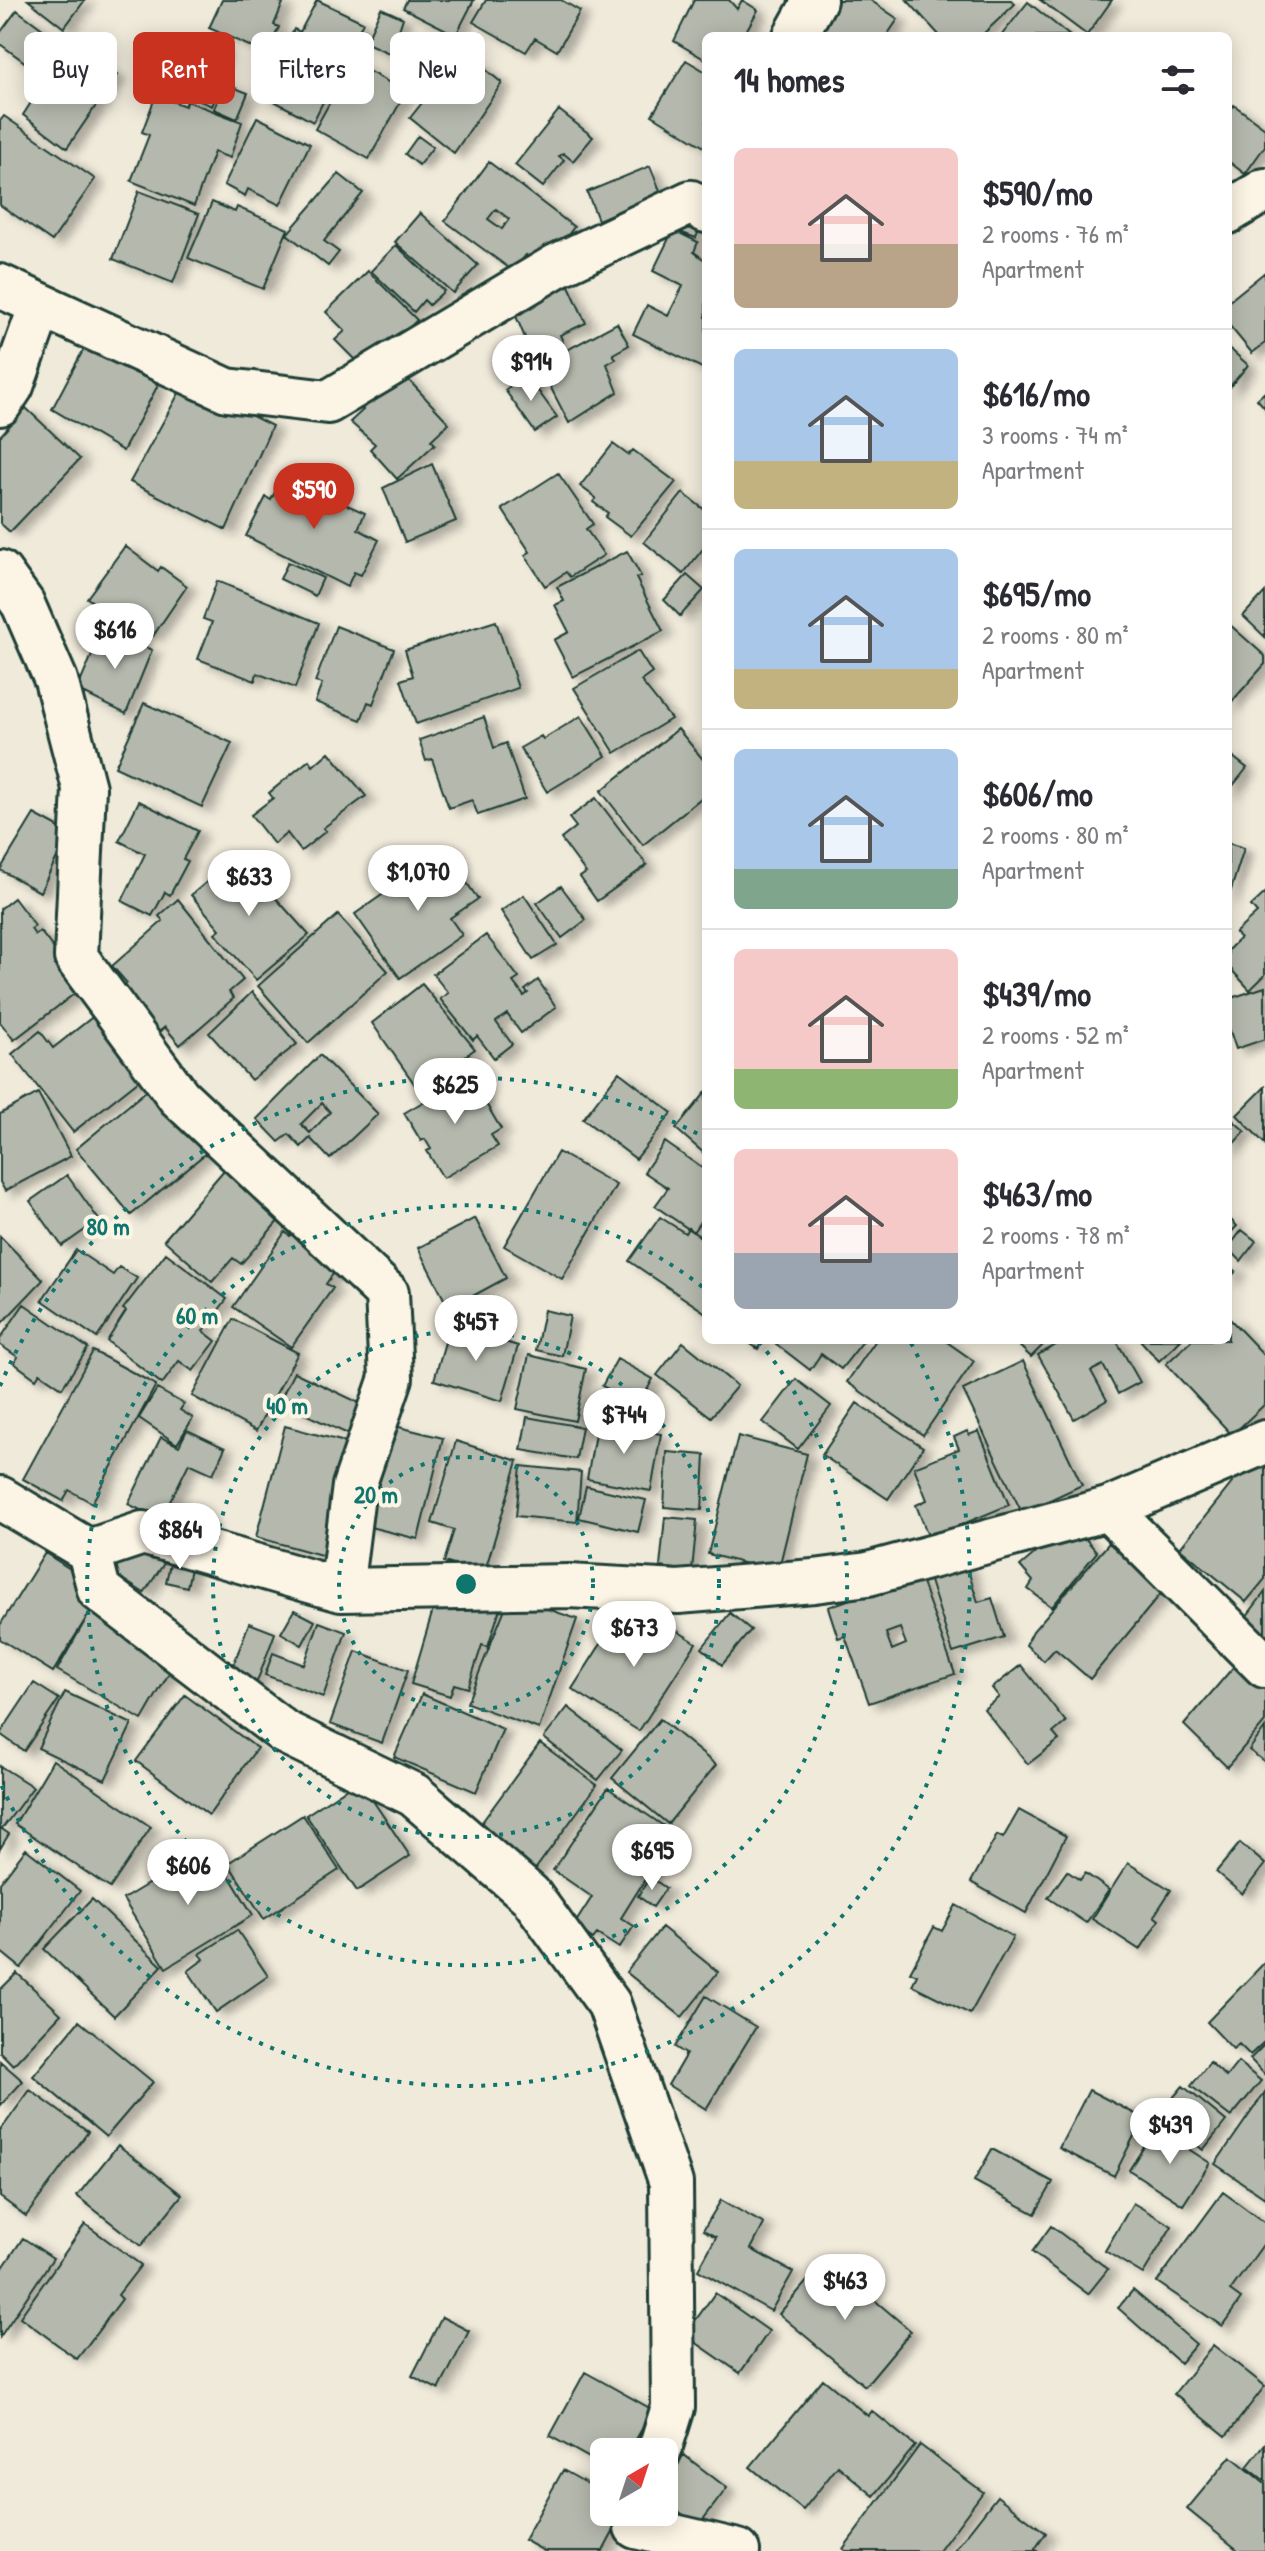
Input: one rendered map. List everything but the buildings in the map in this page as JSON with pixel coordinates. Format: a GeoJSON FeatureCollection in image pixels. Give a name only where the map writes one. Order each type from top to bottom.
{"type":"FeatureCollection","features":[{"type":"Feature","properties":{"kind":"street"},"geometry":{"type":"LineString","coordinates":[[797,32],[815,0]]}},
{"type":"Feature","properties":{"kind":"street"},"geometry":{"type":"LineString","coordinates":[[1232,210],[1265,190]]}},
{"type":"Feature","properties":{"kind":"street"},"geometry":{"type":"LineString","coordinates":[[0,286],[227,390],[328,402],[556,266],[701,199]]}},
{"type":"Feature","properties":{"kind":"street"},"geometry":{"type":"LineString","coordinates":[[0,404],[12,386],[41,305]]}},
{"type":"Feature","properties":{"kind":"street"},"geometry":{"type":"LineString","coordinates":[[0,572],[23,604],[56,680],[84,788],[76,957],[179,1097],[387,1293],[391,1378],[354,1486],[341,1590]]}},
{"type":"Feature","properties":{"kind":"street"},"geometry":{"type":"LineString","coordinates":[[89,1551],[143,1533],[341,1590],[569,1586],[678,1592],[814,1581],[868,1574],[1108,1509],[1265,1442]]}},
{"type":"Feature","properties":{"kind":"street"},"geometry":{"type":"LineString","coordinates":[[0,1498],[89,1551],[99,1590],[284,1732],[414,1795],[530,1895],[609,2004],[671,2183],[673,2407],[663,2438]]}},
{"type":"Feature","properties":{"kind":"street"},"geometry":{"type":"LineString","coordinates":[[1108,1509],[1265,1666]]}},
{"type":"Feature","properties":{"kind":"street"},"geometry":{"type":"LineString","coordinates":[[634,2530],[738,2551]]}}]}
